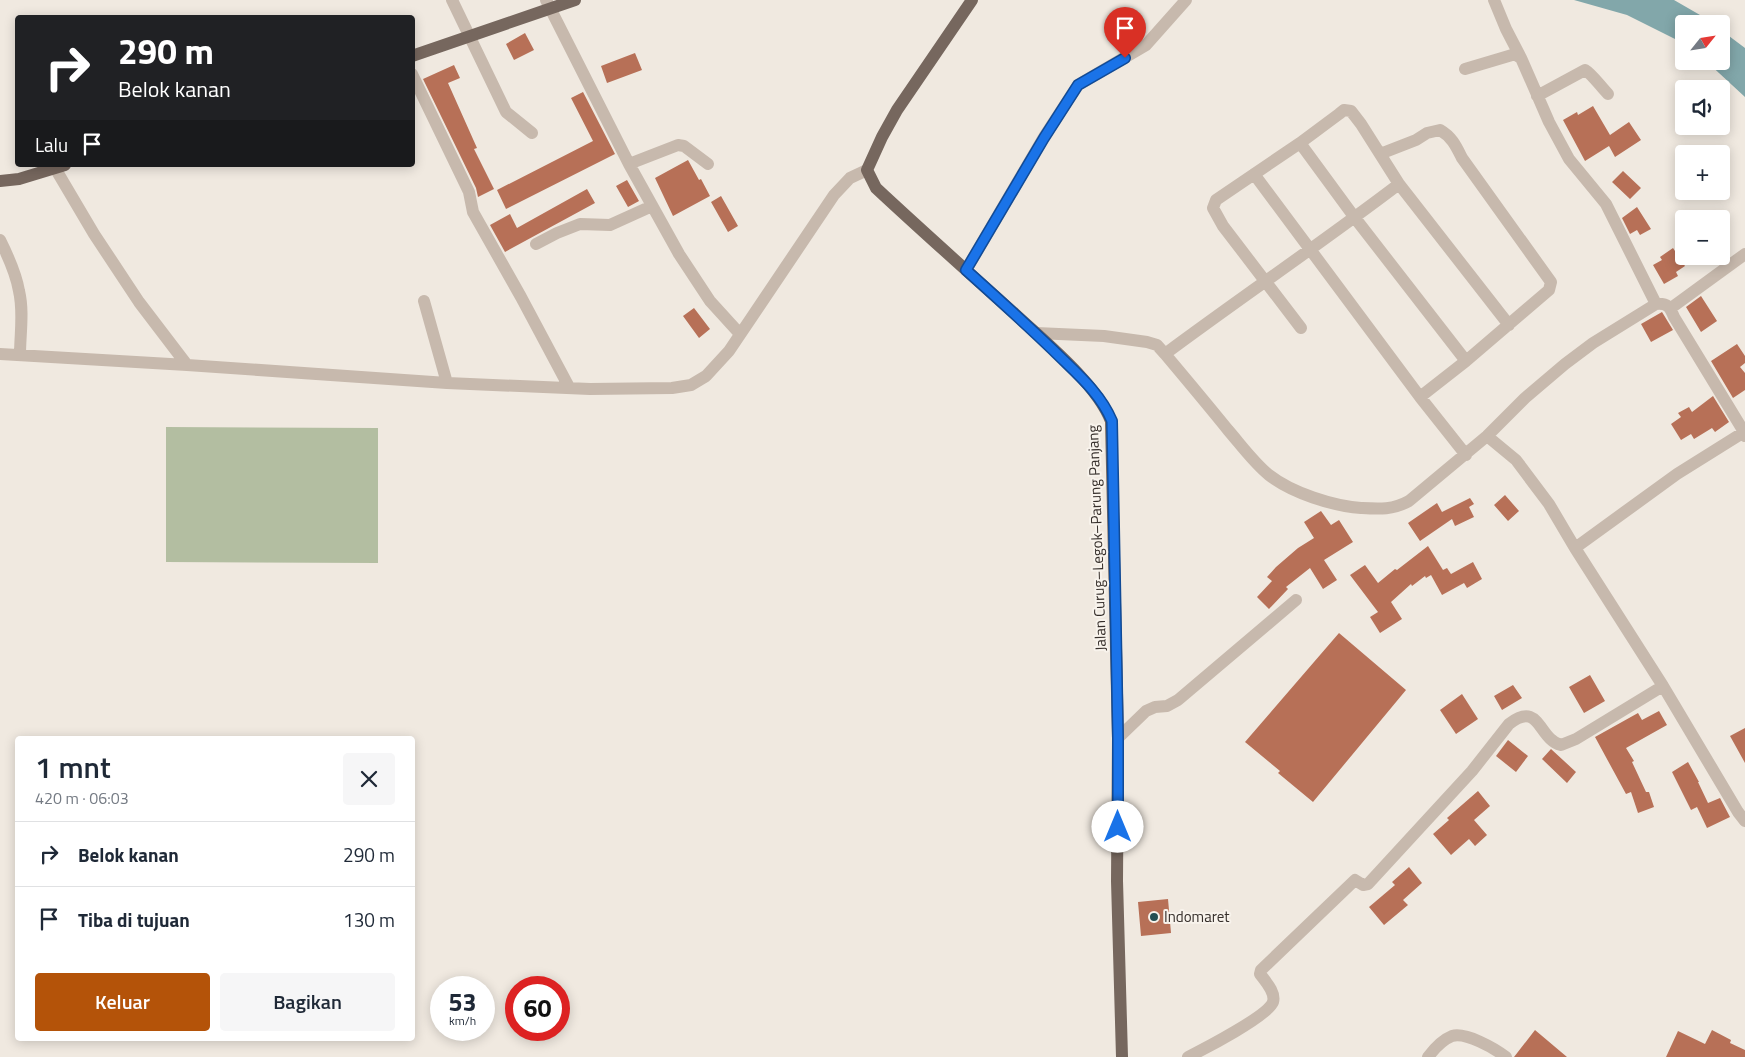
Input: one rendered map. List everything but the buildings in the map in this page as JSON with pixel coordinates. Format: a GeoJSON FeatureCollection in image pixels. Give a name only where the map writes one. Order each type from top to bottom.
{"type":"FeatureCollection","features":[{"type":"Feature","properties":{"kind":"main road"},"geometry":{"type":"LineString","coordinates":[[415,55],[469,36],[548,4],[575,0]]}},
{"type":"Feature","properties":{"kind":"main road"},"geometry":{"type":"LineString","coordinates":[[867,170],[878,144],[897,110],[972,0]]}},
{"type":"Feature","properties":{"kind":"main road"},"geometry":{"type":"LineString","coordinates":[[0,181],[19,179],[60,167]]}},
{"type":"Feature","properties":{"kind":"main road","name":"Jalan Curug–Legok–Parung Panjang"},"geometry":{"type":"LineString","coordinates":[[867,170],[876,188],[1036,333],[1086,382],[1101,401],[1112,421],[1118,738],[1117,881],[1122,1057]]}},
{"type":"Feature","properties":{"kind":"street"},"geometry":{"type":"LineString","coordinates":[[452,0],[506,112],[532,133]]}},
{"type":"Feature","properties":{"kind":"street"},"geometry":{"type":"LineString","coordinates":[[966,270],[1044,138],[1078,85],[1146,45],[1186,0]]}},
{"type":"Feature","properties":{"kind":"street"},"geometry":{"type":"LineString","coordinates":[[1494,0],[1548,122],[1569,159],[1606,204],[1656,304]]}},
{"type":"Feature","properties":{"kind":"street"},"geometry":{"type":"LineString","coordinates":[[548,4],[652,206],[679,254],[710,301],[740,334]]}},
{"type":"Feature","properties":{"kind":"street"},"geometry":{"type":"LineString","coordinates":[[1464,68],[1512,55],[1521,58]]}},
{"type":"Feature","properties":{"kind":"street"},"geometry":{"type":"LineString","coordinates":[[1537,96],[1585,70],[1608,94]]}},
{"type":"Feature","properties":{"kind":"street"},"geometry":{"type":"LineString","coordinates":[[415,80],[468,192],[473,212],[569,388]]}},
{"type":"Feature","properties":{"kind":"street"},"geometry":{"type":"LineString","coordinates":[[1301,328],[1223,226],[1213,208],[1216,200],[1300,143],[1344,110],[1351,111],[1361,124],[1399,184],[1509,325]]}},
{"type":"Feature","properties":{"kind":"street"},"geometry":{"type":"LineString","coordinates":[[1380,154],[1416,140],[1427,132],[1440,130],[1448,135],[1455,143],[1462,158],[1550,279],[1551,286],[1549,290],[1466,361],[1420,397]]}},
{"type":"Feature","properties":{"kind":"street"},"geometry":{"type":"LineString","coordinates":[[1300,143],[1355,218],[1466,361]]}},
{"type":"Feature","properties":{"kind":"street"},"geometry":{"type":"LineString","coordinates":[[630,164],[678,146],[684,146],[708,164]]}},
{"type":"Feature","properties":{"kind":"street"},"geometry":{"type":"LineString","coordinates":[[60,167],[94,234],[140,302],[187,365]]}},
{"type":"Feature","properties":{"kind":"street"},"geometry":{"type":"LineString","coordinates":[[0,354],[447,383],[569,388],[672,388],[691,385],[706,376],[717,365],[834,195],[850,178],[867,170]]}},
{"type":"Feature","properties":{"kind":"street"},"geometry":{"type":"LineString","coordinates":[[1254,174],[1420,397],[1466,455]]}},
{"type":"Feature","properties":{"kind":"street"},"geometry":{"type":"LineString","coordinates":[[1165,354],[1310,248],[1355,218],[1399,184]]}},
{"type":"Feature","properties":{"kind":"street"},"geometry":{"type":"LineString","coordinates":[[536,244],[580,224],[610,224],[652,206]]}},
{"type":"Feature","properties":{"kind":"street"},"geometry":{"type":"LineString","coordinates":[[0,240],[20,292],[20,355]]}},
{"type":"Feature","properties":{"kind":"street"},"geometry":{"type":"LineString","coordinates":[[1671,308],[1745,254]]}},
{"type":"Feature","properties":{"kind":"street"},"geometry":{"type":"LineString","coordinates":[[424,301],[447,383]]}},
{"type":"Feature","properties":{"kind":"street"},"geometry":{"type":"LineString","coordinates":[[1036,333],[1104,336],[1156,345],[1247,452],[1269,475],[1298,491],[1324,501],[1349,507],[1385,509],[1394,508],[1409,501],[1488,436],[1525,398],[1593,343],[1656,304],[1665,304],[1671,308],[1674,317],[1744,434],[1677,474],[1575,548]]}},
{"type":"Feature","properties":{"kind":"street"},"geometry":{"type":"LineString","coordinates":[[1488,436],[1516,460],[1549,504],[1743,813]]}},
{"type":"Feature","properties":{"kind":"street"},"geometry":{"type":"LineString","coordinates":[[1118,738],[1146,712],[1155,707],[1167,706],[1192,688],[1296,600]]}},
{"type":"Feature","properties":{"kind":"street"},"geometry":{"type":"LineString","coordinates":[[1188,1057],[1221,1041],[1266,1010],[1273,1002],[1273,994],[1260,974],[1261,970],[1355,880],[1362,885],[1368,884],[1472,771],[1508,724],[1516,718],[1528,716],[1534,718],[1554,742],[1561,745],[1568,743],[1663,686]]}},
{"type":"Feature","properties":{"kind":"street"},"geometry":{"type":"LineString","coordinates":[[1428,1057],[1445,1040],[1452,1036],[1458,1036],[1466,1037],[1494,1048],[1506,1057]]}},
{"type":"Feature","properties":{"kind":"green space"},"geometry":{"type":"Polygon","coordinates":[[[166,427],[378,428],[378,563],[166,562],[166,427]]]}},
{"type":"Feature","properties":{"kind":"water"},"geometry":{"type":"Polygon","coordinates":[[[1574,0],[1674,0],[1700,15],[1675,15],[1675,39],[1627,15],[1574,0]]]}},
{"type":"Feature","properties":{"kind":"water"},"geometry":{"type":"Polygon","coordinates":[[[1730,37],[1745,48],[1745,97],[1730,83],[1730,80],[1727,80],[1716,70],[1730,70],[1730,37]]]}},
{"type":"Feature","properties":{"kind":"place","name":"Indomaret"},"geometry":{"type":"Point","coordinates":[1154,917]}},
{"type":"Feature","properties":{"kind":"route"},"geometry":{"type":"LineString","coordinates":[[1118,827],[1112,421],[1108,411],[1086,382],[1036,333],[966,270],[1044,138],[1078,85],[1125,58]]}}]}
